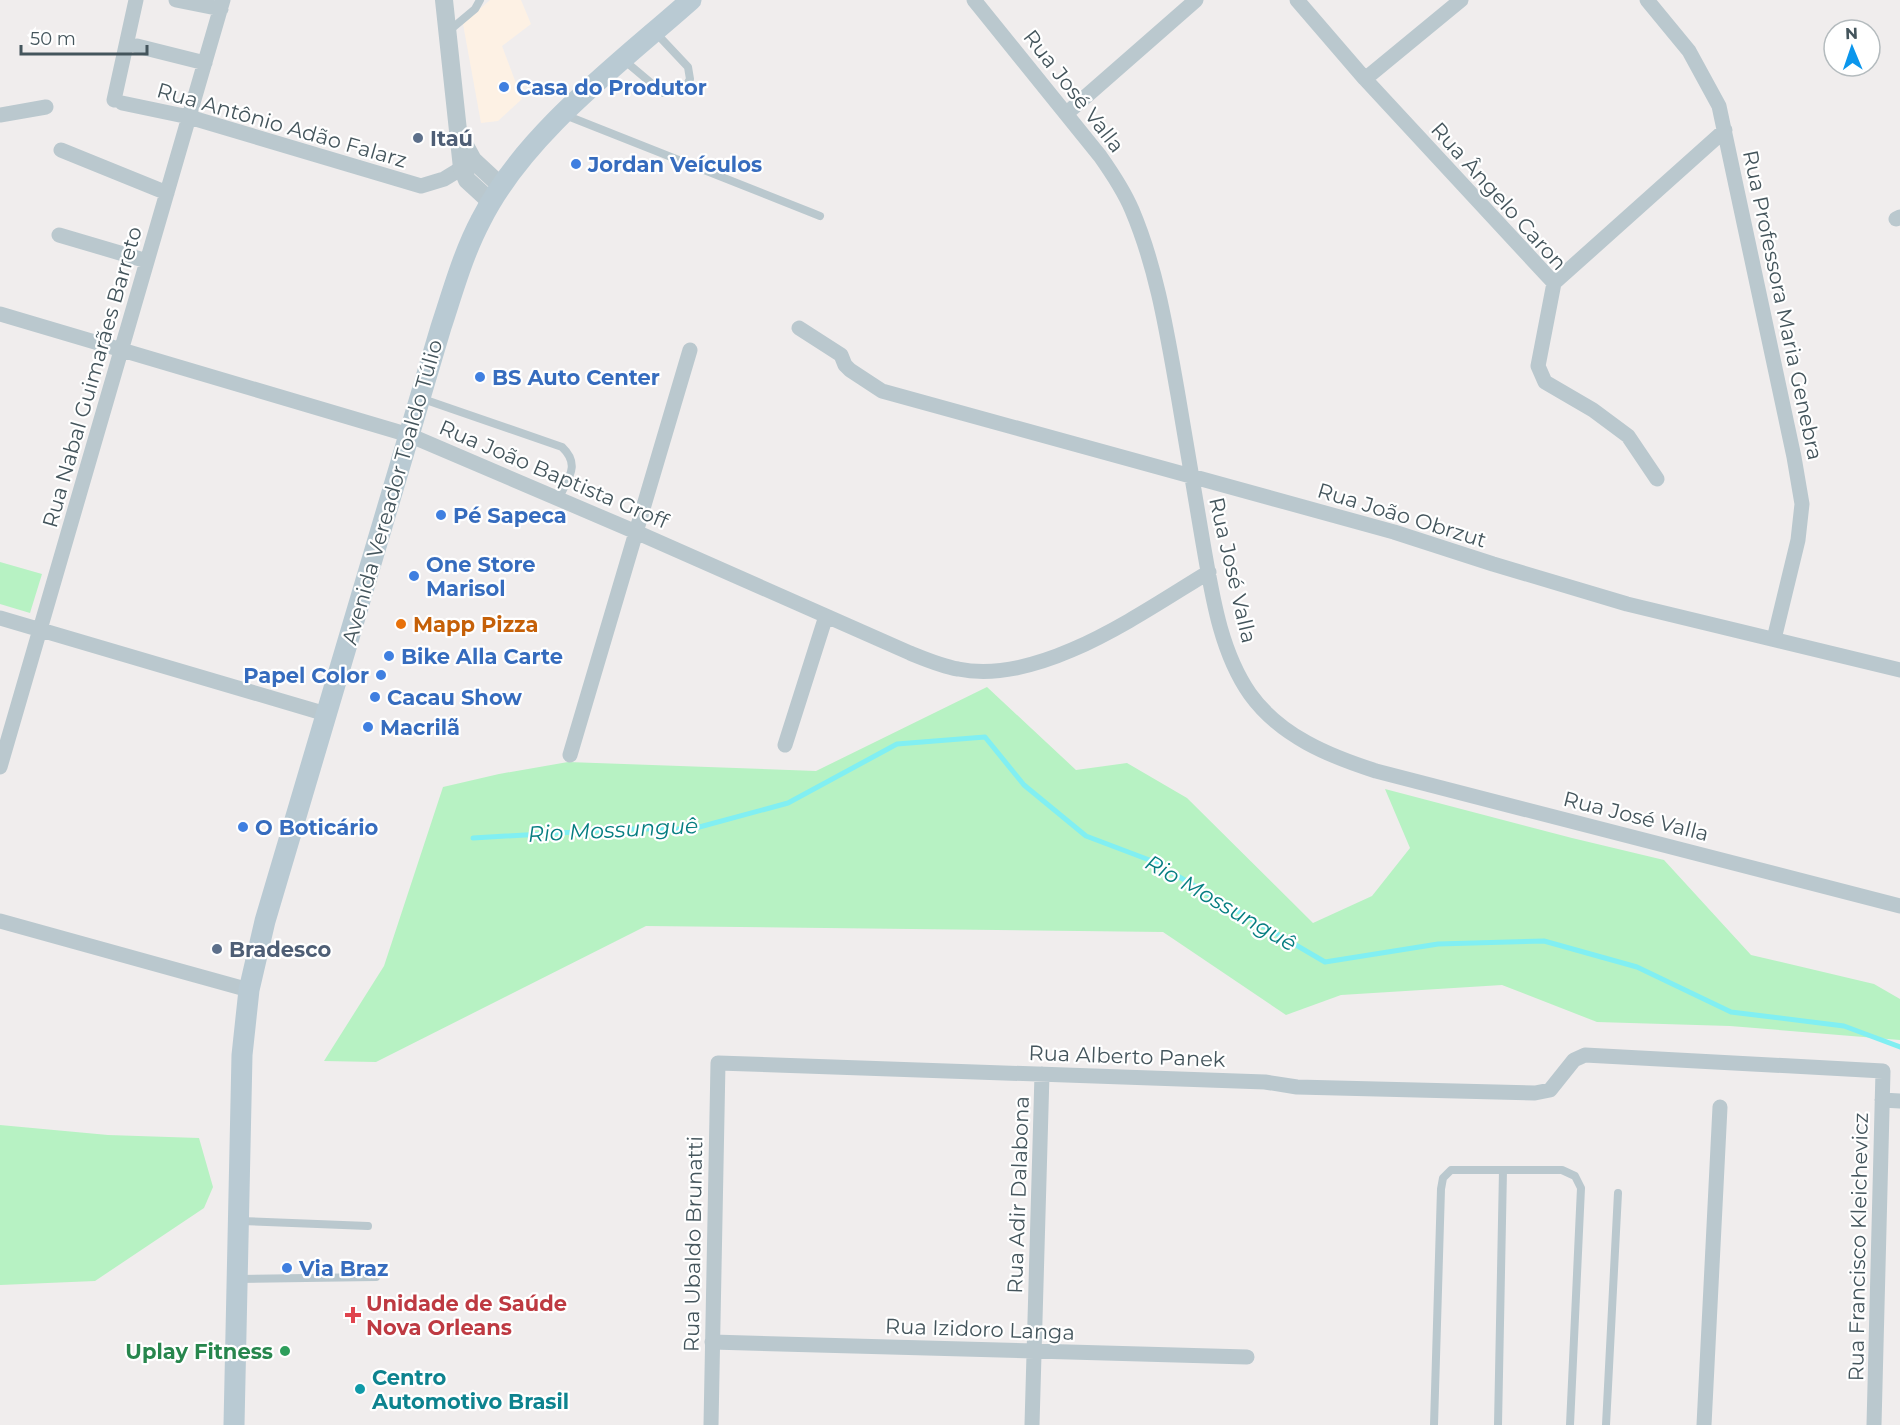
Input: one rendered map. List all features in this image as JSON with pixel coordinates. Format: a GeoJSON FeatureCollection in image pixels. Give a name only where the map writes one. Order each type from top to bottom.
{"type":"FeatureCollection","features":[{"type":"Feature","properties":{"kind":"main road","name":"Avenida Vereador Toaldo Túlio"},"geometry":{"type":"LineString","coordinates":[[234,1425],[242,1055],[249,990],[265,921],[461,265],[481,219],[496,194],[533,145],[563,114],[691,0]]}},
{"type":"Feature","properties":{"kind":"street","name":"Rua Antônio Adão Falarz"},"geometry":{"type":"LineString","coordinates":[[136,0],[118,102],[189,117],[421,186],[444,179],[462,168]]}},
{"type":"Feature","properties":{"kind":"street"},"geometry":{"type":"LineString","coordinates":[[176,0],[222,5]]}},
{"type":"Feature","properties":{"kind":"street"},"geometry":{"type":"LineString","coordinates":[[444,0],[462,168],[467,180],[496,194]]}},
{"type":"Feature","properties":{"kind":"street","name":"Rua José Valla"},"geometry":{"type":"LineString","coordinates":[[974,0],[1100,156],[1132,209],[1143,239],[1165,326],[1209,572],[1227,647],[1250,694],[1266,713],[1313,747],[1376,771],[1900,906]]}},
{"type":"Feature","properties":{"kind":"street"},"geometry":{"type":"LineString","coordinates":[[1067,113],[1196,0]]}},
{"type":"Feature","properties":{"kind":"street","name":"Rua Ângelo Caron"},"geometry":{"type":"LineString","coordinates":[[1297,0],[1365,79],[1554,283],[1538,366],[1545,382],[1593,410],[1628,436],[1657,479]]}},
{"type":"Feature","properties":{"kind":"street"},"geometry":{"type":"LineString","coordinates":[[1365,79],[1461,0]]}},
{"type":"Feature","properties":{"kind":"street","name":"Rua Professora Maria Genebra"},"geometry":{"type":"LineString","coordinates":[[1647,0],[1689,51],[1719,105],[1789,434],[1802,504],[1798,540],[1774,639]]}},
{"type":"Feature","properties":{"kind":"street","name":"Rua Nabal Guimarães Barreto"},"geometry":{"type":"LineString","coordinates":[[0,767],[222,5]]}},
{"type":"Feature","properties":{"kind":"street"},"geometry":{"type":"LineString","coordinates":[[137,46],[205,63]]}},
{"type":"Feature","properties":{"kind":"street"},"geometry":{"type":"LineString","coordinates":[[0,115],[46,107]]}},
{"type":"Feature","properties":{"kind":"street"},"geometry":{"type":"LineString","coordinates":[[1554,283],[1725,130]]}},
{"type":"Feature","properties":{"kind":"street"},"geometry":{"type":"LineString","coordinates":[[459,133],[467,151],[496,194]]}},
{"type":"Feature","properties":{"kind":"street"},"geometry":{"type":"LineString","coordinates":[[61,150],[167,193]]}},
{"type":"Feature","properties":{"kind":"street"},"geometry":{"type":"LineString","coordinates":[[58,235],[147,261]]}},
{"type":"Feature","properties":{"kind":"street","name":"Rua João Baptista Groff"},"geometry":{"type":"LineString","coordinates":[[0,314],[409,435],[636,531],[934,663],[959,670],[1012,669],[1069,652],[1209,572]]}},
{"type":"Feature","properties":{"kind":"street","name":"Rua João Obrzut"},"geometry":{"type":"LineString","coordinates":[[799,328],[841,355],[845,365],[867,382],[893,394],[1394,532],[1627,604],[1900,670]]}},
{"type":"Feature","properties":{"kind":"street"},"geometry":{"type":"LineString","coordinates":[[570,755],[690,350]]}},
{"type":"Feature","properties":{"kind":"street"},"geometry":{"type":"LineString","coordinates":[[785,745],[826,616]]}},
{"type":"Feature","properties":{"kind":"street"},"geometry":{"type":"LineString","coordinates":[[0,618],[326,714]]}},
{"type":"Feature","properties":{"kind":"street"},"geometry":{"type":"LineString","coordinates":[[0,921],[249,990]]}},
{"type":"Feature","properties":{"kind":"street","name":"Rua Francisco Kleichevicz"},"geometry":{"type":"LineString","coordinates":[[1535,1093],[1554,1088],[1579,1056],[1883,1071],[1874,1425]]}},
{"type":"Feature","properties":{"kind":"street","name":"Rua Alberto Panek"},"geometry":{"type":"LineString","coordinates":[[718,1063],[1265,1082],[1297,1087],[1535,1093]]}},
{"type":"Feature","properties":{"kind":"street","name":"Rua Ubaldo Brunatti"},"geometry":{"type":"LineString","coordinates":[[711,1425],[718,1063]]}},
{"type":"Feature","properties":{"kind":"street","name":"Rua Adir Dalabona"},"geometry":{"type":"LineString","coordinates":[[1032,1425],[1042,1074]]}},
{"type":"Feature","properties":{"kind":"street"},"geometry":{"type":"LineString","coordinates":[[1882,1100],[1900,1101]]}},
{"type":"Feature","properties":{"kind":"street"},"geometry":{"type":"LineString","coordinates":[[1704,1425],[1720,1107]]}},
{"type":"Feature","properties":{"kind":"street","name":"Rua Izidoro Langa"},"geometry":{"type":"LineString","coordinates":[[712,1342],[1247,1357]]}},
{"type":"Feature","properties":{"kind":"lane"},"geometry":{"type":"LineString","coordinates":[[448,32],[475,9],[480,0]]}},
{"type":"Feature","properties":{"kind":"lane"},"geometry":{"type":"LineString","coordinates":[[623,60],[663,93],[685,88],[690,79],[688,67],[656,32]]}},
{"type":"Feature","properties":{"kind":"lane"},"geometry":{"type":"LineString","coordinates":[[563,114],[820,216]]}},
{"type":"Feature","properties":{"kind":"lane"},"geometry":{"type":"LineString","coordinates":[[420,398],[562,447],[571,456],[573,468],[559,498]]}},
{"type":"Feature","properties":{"kind":"lane"},"geometry":{"type":"LineString","coordinates":[[1434,1425],[1440,1201],[1443,1178],[1451,1170],[1562,1170],[1575,1176],[1581,1188],[1570,1425]]}},
{"type":"Feature","properties":{"kind":"lane"},"geometry":{"type":"LineString","coordinates":[[1498,1425],[1503,1170]]}},
{"type":"Feature","properties":{"kind":"lane"},"geometry":{"type":"LineString","coordinates":[[1606,1425],[1618,1192]]}},
{"type":"Feature","properties":{"kind":"lane"},"geometry":{"type":"LineString","coordinates":[[238,1221],[368,1226]]}},
{"type":"Feature","properties":{"kind":"lane"},"geometry":{"type":"LineString","coordinates":[[237,1279],[376,1277]]}},
{"type":"Feature","properties":{"kind":"shaded area"},"geometry":{"type":"Polygon","coordinates":[[[490,0],[521,0],[531,24],[502,46],[522,99],[498,121],[481,123],[463,24],[490,0]]]}},
{"type":"Feature","properties":{"kind":"green space"},"geometry":{"type":"Polygon","coordinates":[[[0,562],[42,574],[30,613],[0,604],[0,562]]]}},
{"type":"Feature","properties":{"kind":"green space"},"geometry":{"type":"Polygon","coordinates":[[[987,687],[1076,770],[1127,763],[1187,798],[1313,923],[1372,896],[1410,848],[1385,789],[1664,860],[1751,955],[1874,984],[1900,999],[1900,1040],[1730,1026],[1597,1022],[1502,985],[1341,995],[1286,1015],[1163,932],[646,926],[376,1062],[324,1061],[384,966],[443,787],[568,762],[816,771],[987,687]]]}},
{"type":"Feature","properties":{"kind":"green space"},"geometry":{"type":"Polygon","coordinates":[[[0,1125],[108,1135],[199,1138],[213,1187],[204,1208],[95,1281],[0,1285],[0,1125]]]}},
{"type":"Feature","properties":{"kind":"waterway","name":"Rio Mossunguê"},"geometry":{"type":"LineString","coordinates":[[473,838],[628,829],[692,829],[788,803],[897,744],[985,737],[1024,785],[1086,836],[1152,861],[1325,962],[1438,944],[1544,941],[1637,967],[1731,1012],[1844,1026],[1900,1047]]}},
{"type":"Feature","properties":{"kind":"place","name":"Casa do Produtor"},"geometry":{"type":"Point","coordinates":[504,87]}},
{"type":"Feature","properties":{"kind":"place","name":"Itaú"},"geometry":{"type":"Point","coordinates":[418,138]}},
{"type":"Feature","properties":{"kind":"place","name":"Jordan Veículos"},"geometry":{"type":"Point","coordinates":[576,164]}},
{"type":"Feature","properties":{"kind":"place","name":"BS Auto Center"},"geometry":{"type":"Point","coordinates":[480,377]}},
{"type":"Feature","properties":{"kind":"place","name":"Pé Sapeca"},"geometry":{"type":"Point","coordinates":[441,515]}},
{"type":"Feature","properties":{"kind":"place","name":"One Store Marisol"},"geometry":{"type":"Point","coordinates":[414,576]}},
{"type":"Feature","properties":{"kind":"place","name":"Mapp Pizza"},"geometry":{"type":"Point","coordinates":[401,624]}},
{"type":"Feature","properties":{"kind":"place","name":"Bike Alla Carte"},"geometry":{"type":"Point","coordinates":[389,656]}},
{"type":"Feature","properties":{"kind":"place","name":"Papel Color"},"geometry":{"type":"Point","coordinates":[381,675]}},
{"type":"Feature","properties":{"kind":"place","name":"Cacau Show"},"geometry":{"type":"Point","coordinates":[375,697]}},
{"type":"Feature","properties":{"kind":"place","name":"Macrilã"},"geometry":{"type":"Point","coordinates":[368,727]}},
{"type":"Feature","properties":{"kind":"place","name":"O Boticário"},"geometry":{"type":"Point","coordinates":[243,827]}},
{"type":"Feature","properties":{"kind":"place","name":"Bradesco"},"geometry":{"type":"Point","coordinates":[217,949]}},
{"type":"Feature","properties":{"kind":"place","name":"Via Braz"},"geometry":{"type":"Point","coordinates":[287,1268]}},
{"type":"Feature","properties":{"kind":"place","name":"Unidade de Saúde Nova Orleans"},"geometry":{"type":"Point","coordinates":[353,1315]}},
{"type":"Feature","properties":{"kind":"place","name":"Uplay Fitness"},"geometry":{"type":"Point","coordinates":[285,1351]}},
{"type":"Feature","properties":{"kind":"place","name":"Centro Automotivo Brasil"},"geometry":{"type":"Point","coordinates":[360,1389]}}]}
